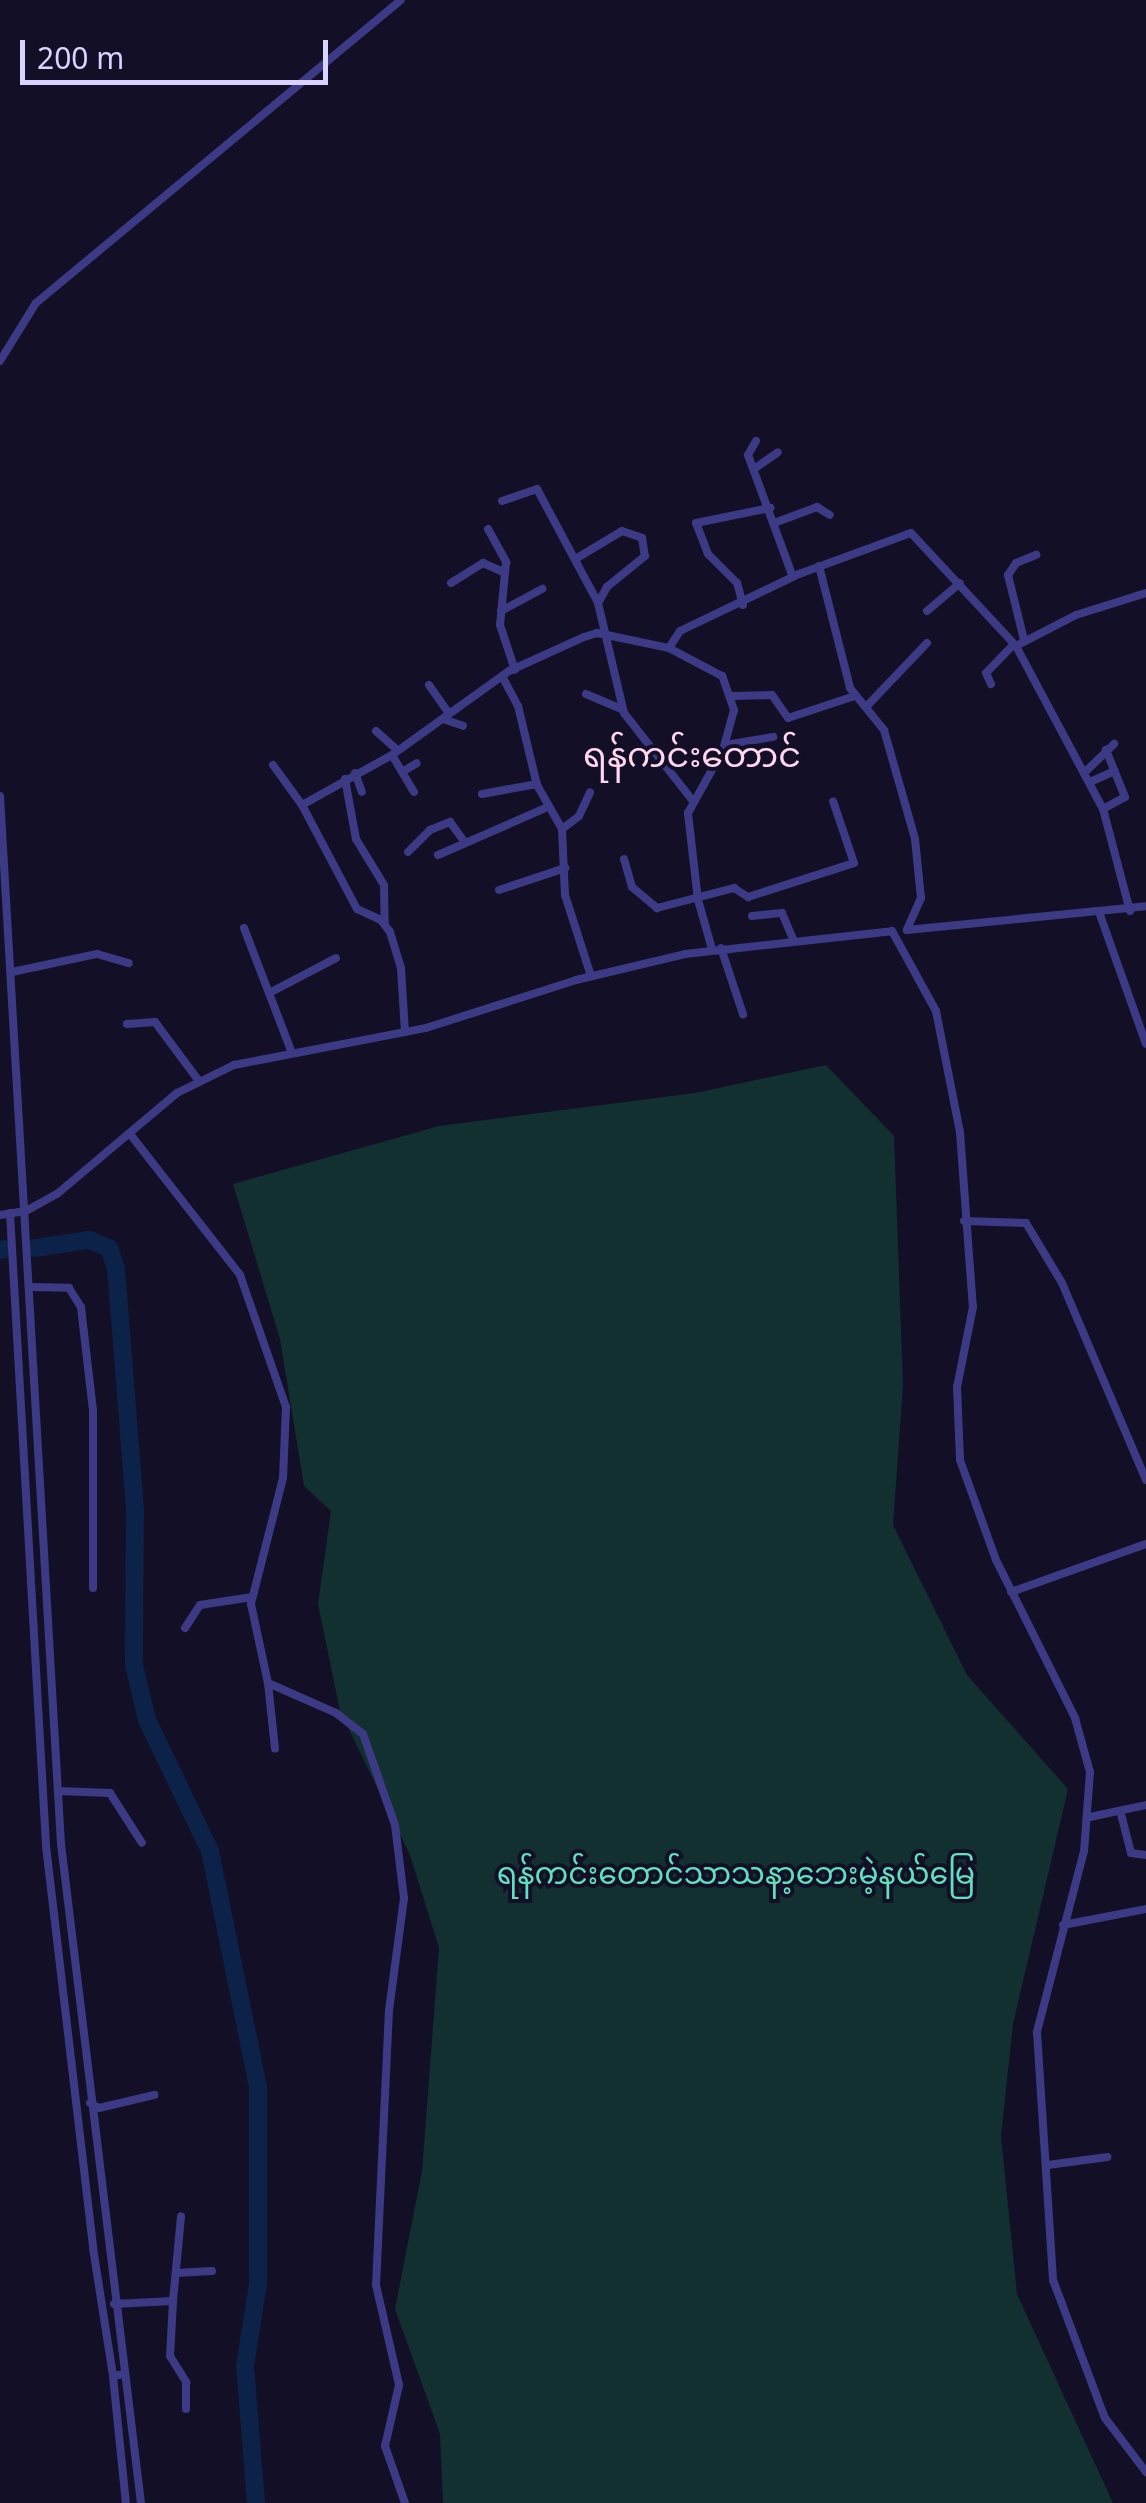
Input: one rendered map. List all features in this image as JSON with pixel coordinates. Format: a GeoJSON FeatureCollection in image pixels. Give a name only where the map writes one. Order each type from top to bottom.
{"type":"FeatureCollection","features":[{"type":"Feature","properties":{"kind":"street"},"geometry":{"type":"LineString","coordinates":[[0,361],[36,303],[401,0]]}},
{"type":"Feature","properties":{"kind":"street"},"geometry":{"type":"LineString","coordinates":[[756,441],[748,454],[793,577]]}},
{"type":"Feature","properties":{"kind":"street"},"geometry":{"type":"LineString","coordinates":[[754,469],[778,452]]}},
{"type":"Feature","properties":{"kind":"street"},"geometry":{"type":"LineString","coordinates":[[502,501],[538,489],[598,604],[622,709],[693,801]]}},
{"type":"Feature","properties":{"kind":"street"},"geometry":{"type":"LineString","coordinates":[[743,604],[737,583],[708,554],[696,523],[770,508]]}},
{"type":"Feature","properties":{"kind":"street"},"geometry":{"type":"LineString","coordinates":[[774,523],[812,508],[830,515]]}},
{"type":"Feature","properties":{"kind":"street"},"geometry":{"type":"LineString","coordinates":[[488,529],[505,572],[501,611],[515,670]]}},
{"type":"Feature","properties":{"kind":"street"},"geometry":{"type":"LineString","coordinates":[[577,558],[622,532],[642,538],[646,556],[607,587],[598,604]]}},
{"type":"Feature","properties":{"kind":"street"},"geometry":{"type":"LineString","coordinates":[[670,648],[686,626],[743,604],[819,566],[911,533],[1015,645],[1103,809],[1130,910]]}},
{"type":"Feature","properties":{"kind":"street"},"geometry":{"type":"LineString","coordinates":[[1024,640],[1008,576],[1016,563],[1036,555]]}},
{"type":"Feature","properties":{"kind":"street"},"geometry":{"type":"LineString","coordinates":[[451,583],[483,563],[505,572]]}},
{"type":"Feature","properties":{"kind":"street"},"geometry":{"type":"LineString","coordinates":[[819,566],[855,696],[867,706],[890,746],[918,854],[920,906],[907,930]]}},
{"type":"Feature","properties":{"kind":"street"},"geometry":{"type":"LineString","coordinates":[[927,611],[960,583]]}},
{"type":"Feature","properties":{"kind":"street"},"geometry":{"type":"LineString","coordinates":[[501,611],[542,589]]}},
{"type":"Feature","properties":{"kind":"street"},"geometry":{"type":"LineString","coordinates":[[991,684],[986,673],[1015,645],[1146,593]]}},
{"type":"Feature","properties":{"kind":"street"},"geometry":{"type":"LineString","coordinates":[[302,805],[394,752],[502,676],[584,637],[605,635],[670,648],[713,668],[732,696],[725,745],[693,801],[688,826],[698,900],[743,1014]]}},
{"type":"Feature","properties":{"kind":"street"},"geometry":{"type":"LineString","coordinates":[[867,706],[927,643]]}},
{"type":"Feature","properties":{"kind":"street"},"geometry":{"type":"LineString","coordinates":[[502,676],[518,706],[537,784],[562,829],[565,895],[591,976]]}},
{"type":"Feature","properties":{"kind":"street"},"geometry":{"type":"LineString","coordinates":[[429,685],[446,717],[463,726]]}},
{"type":"Feature","properties":{"kind":"street"},"geometry":{"type":"LineString","coordinates":[[586,694],[622,709]]}},
{"type":"Feature","properties":{"kind":"street"},"geometry":{"type":"LineString","coordinates":[[732,696],[772,696],[788,718],[855,696]]}},
{"type":"Feature","properties":{"kind":"street"},"geometry":{"type":"LineString","coordinates":[[376,730],[394,752],[414,792]]}},
{"type":"Feature","properties":{"kind":"street"},"geometry":{"type":"LineString","coordinates":[[725,745],[774,736]]}},
{"type":"Feature","properties":{"kind":"street"},"geometry":{"type":"LineString","coordinates":[[1084,773],[1110,747],[1125,798],[1103,809]]}},
{"type":"Feature","properties":{"kind":"street"},"geometry":{"type":"LineString","coordinates":[[402,772],[417,763]]}},
{"type":"Feature","properties":{"kind":"street"},"geometry":{"type":"LineString","coordinates":[[272,765],[302,805],[357,909],[385,924]]}},
{"type":"Feature","properties":{"kind":"street"},"geometry":{"type":"LineString","coordinates":[[1090,782],[1115,771]]}},
{"type":"Feature","properties":{"kind":"street"},"geometry":{"type":"LineString","coordinates":[[354,773],[362,792]]}},
{"type":"Feature","properties":{"kind":"street"},"geometry":{"type":"LineString","coordinates":[[345,779],[356,839],[384,885],[385,924],[401,968],[405,1032]]}},
{"type":"Feature","properties":{"kind":"street"},"geometry":{"type":"LineString","coordinates":[[482,794],[537,784]]}},
{"type":"Feature","properties":{"kind":"street"},"geometry":{"type":"LineString","coordinates":[[562,829],[579,816],[590,792]]}},
{"type":"Feature","properties":{"kind":"street"},"geometry":{"type":"LineString","coordinates":[[0,796],[30,1286],[49,1744],[46,1846],[119,2375],[141,2503]]}},
{"type":"Feature","properties":{"kind":"street"},"geometry":{"type":"LineString","coordinates":[[624,860],[632,888],[652,906],[698,900],[734,888],[748,897],[854,862],[833,801]]}},
{"type":"Feature","properties":{"kind":"street"},"geometry":{"type":"LineString","coordinates":[[438,855],[548,807]]}},
{"type":"Feature","properties":{"kind":"street"},"geometry":{"type":"LineString","coordinates":[[408,852],[430,830],[450,822],[464,841]]}},
{"type":"Feature","properties":{"kind":"street"},"geometry":{"type":"LineString","coordinates":[[499,890],[566,868]]}},
{"type":"Feature","properties":{"kind":"street"},"geometry":{"type":"LineString","coordinates":[[126,2503],[114,2304],[107,2286],[58,1790],[49,1744],[8,1214],[25,1211],[198,1081],[234,1065],[405,1032],[591,976],[716,949],[793,938],[1146,906]]}},
{"type":"Feature","properties":{"kind":"street"},"geometry":{"type":"LineString","coordinates":[[1099,912],[1146,1044]]}},
{"type":"Feature","properties":{"kind":"street"},"geometry":{"type":"LineString","coordinates":[[752,916],[782,913],[793,938]]}},
{"type":"Feature","properties":{"kind":"street"},"geometry":{"type":"LineString","coordinates":[[244,928],[273,991],[292,1052]]}},
{"type":"Feature","properties":{"kind":"street"},"geometry":{"type":"LineString","coordinates":[[892,930],[928,990],[944,1043],[960,1132],[973,1308],[957,1387],[960,1460],[1012,1592],[1076,1718],[1090,1772],[1090,1817],[1036,2032],[1053,2280],[1104,2418],[1146,2472]]}},
{"type":"Feature","properties":{"kind":"street"},"geometry":{"type":"LineString","coordinates":[[12,972],[97,954],[129,962]]}},
{"type":"Feature","properties":{"kind":"street"},"geometry":{"type":"LineString","coordinates":[[273,991],[336,958]]}},
{"type":"Feature","properties":{"kind":"street"},"geometry":{"type":"LineString","coordinates":[[127,1024],[155,1022],[198,1081]]}},
{"type":"Feature","properties":{"kind":"street"},"geometry":{"type":"LineString","coordinates":[[130,1134],[240,1275],[286,1407],[283,1478],[252,1597],[275,1749]]}},
{"type":"Feature","properties":{"kind":"street"},"geometry":{"type":"LineString","coordinates":[[964,1221],[998,1217],[1026,1223],[1034,1234],[1062,1284],[1146,1480]]}},
{"type":"Feature","properties":{"kind":"street"},"geometry":{"type":"LineString","coordinates":[[30,1286],[70,1288],[81,1307],[93,1411],[93,1588]]}},
{"type":"Feature","properties":{"kind":"street"},"geometry":{"type":"LineString","coordinates":[[1012,1592],[1146,1544]]}},
{"type":"Feature","properties":{"kind":"street"},"geometry":{"type":"LineString","coordinates":[[185,1628],[200,1605],[252,1597]]}},
{"type":"Feature","properties":{"kind":"street"},"geometry":{"type":"LineString","coordinates":[[268,1683],[336,1713],[363,1734],[387,1793],[400,1854],[404,1898],[389,2010],[376,2285],[399,2385],[385,2446],[405,2503]]}},
{"type":"Feature","properties":{"kind":"street"},"geometry":{"type":"LineString","coordinates":[[58,1790],[110,1793],[142,1843]]}},
{"type":"Feature","properties":{"kind":"street"},"geometry":{"type":"LineString","coordinates":[[1090,1817],[1121,1814],[1146,1805]]}},
{"type":"Feature","properties":{"kind":"street"},"geometry":{"type":"LineString","coordinates":[[1121,1814],[1131,1853],[1146,1854]]}},
{"type":"Feature","properties":{"kind":"street"},"geometry":{"type":"LineString","coordinates":[[1063,1925],[1146,1910]]}},
{"type":"Feature","properties":{"kind":"street"},"geometry":{"type":"LineString","coordinates":[[90,2103],[99,2108],[154,2095]]}},
{"type":"Feature","properties":{"kind":"street"},"geometry":{"type":"LineString","coordinates":[[1048,2166],[1107,2157]]}},
{"type":"Feature","properties":{"kind":"street"},"geometry":{"type":"LineString","coordinates":[[181,2216],[170,2356],[187,2386],[186,2409]]}},
{"type":"Feature","properties":{"kind":"street"},"geometry":{"type":"LineString","coordinates":[[176,2273],[212,2271]]}},
{"type":"Feature","properties":{"kind":"street"},"geometry":{"type":"LineString","coordinates":[[114,2304],[173,2301]]}},
{"type":"Feature","properties":{"kind":"green space","name":"ရန်ကင်းတောင်သာသနာ့ဘေးမဲ့နယ်မြေ"},"geometry":{"type":"Polygon","coordinates":[[[826,1065],[894,1136],[903,1385],[893,1525],[967,1675],[1068,1789],[1013,2024],[1001,2136],[1017,2294],[1113,2503],[443,2503],[440,2434],[395,2309],[422,2171],[439,1948],[410,1855],[340,1711],[318,1604],[331,1511],[304,1486],[280,1339],[233,1184],[439,1126],[695,1093],[826,1065]]]}},
{"type":"Feature","properties":{"kind":"waterway"},"geometry":{"type":"LineString","coordinates":[[35,1248],[89,1240],[109,1248],[116,1268],[135,1508],[134,1665],[147,1720],[210,1851],[258,2087],[258,2284],[245,2366],[256,2503]]}},
{"type":"Feature","properties":{"kind":"waterway"},"geometry":{"type":"LineString","coordinates":[[0,1250],[5,1249]]}},
{"type":"Feature","properties":{"kind":"district","name":"ရန်ကင်းတောင်"},"geometry":{"type":"Point","coordinates":[692,754]}}]}
